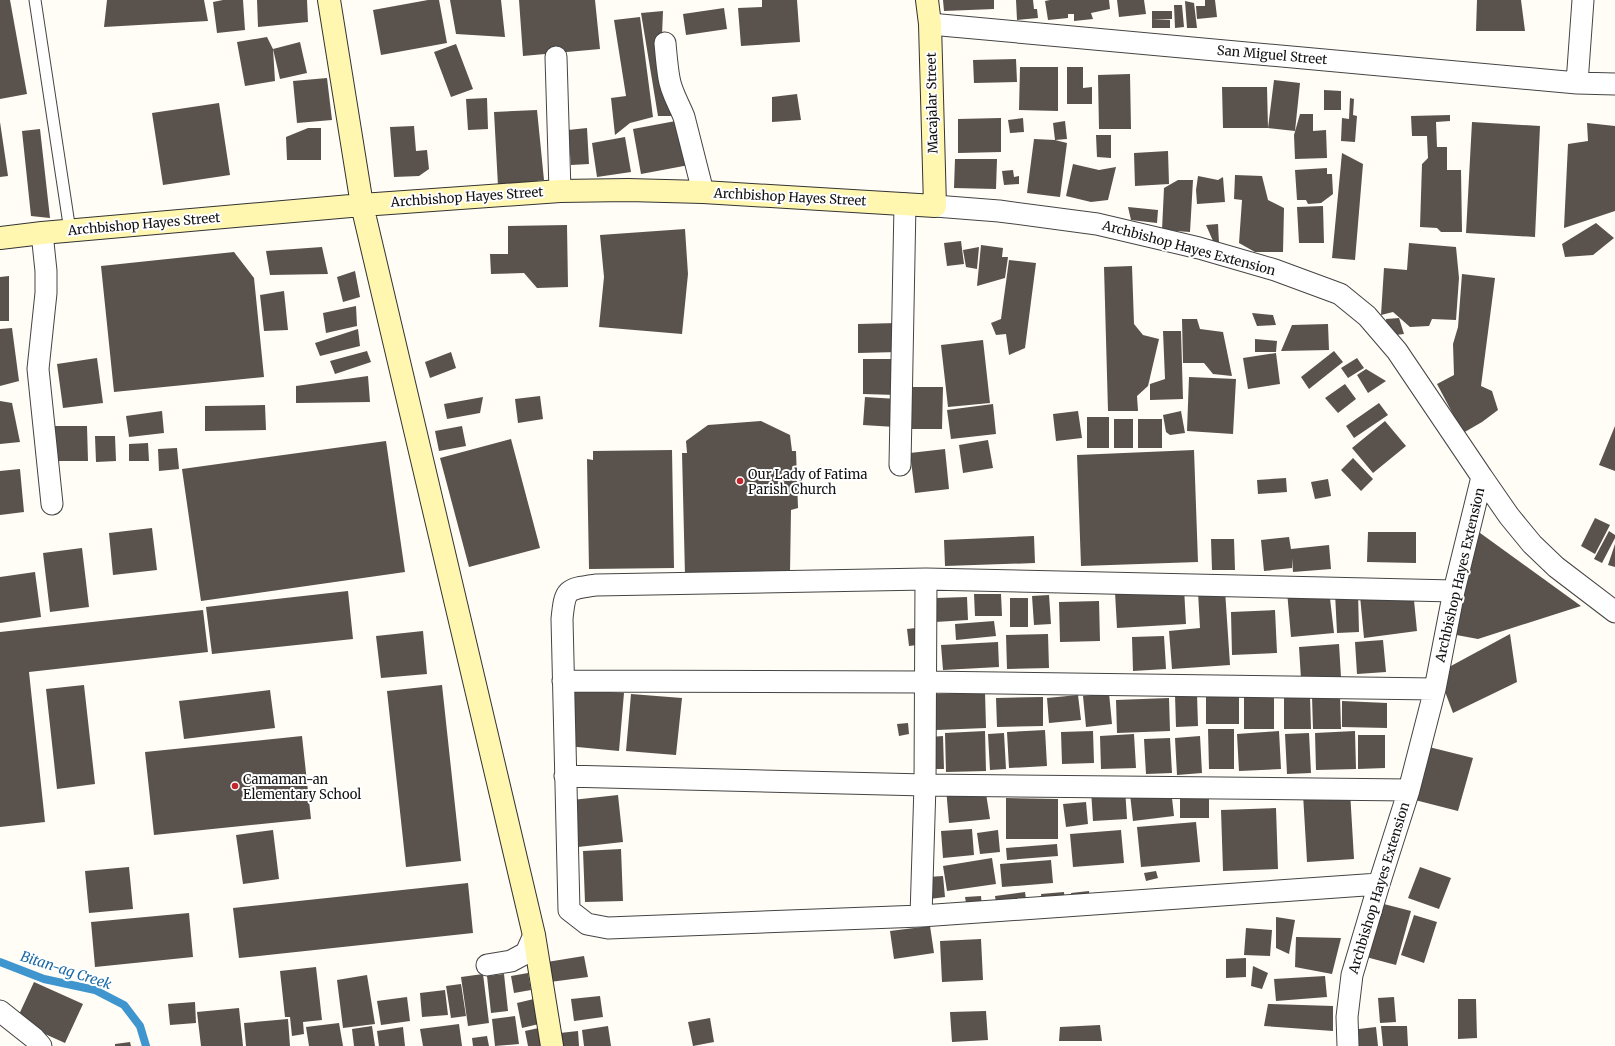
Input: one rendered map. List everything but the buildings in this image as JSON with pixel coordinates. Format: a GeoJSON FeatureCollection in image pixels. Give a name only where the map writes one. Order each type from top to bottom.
{"type":"FeatureCollection","features":[{"type":"Feature","properties":{"kind":"street"},"geometry":{"type":"LineString","coordinates":[[329,0],[362,205],[534,935],[552,1046]]}},
{"type":"Feature","properties":{"kind":"street","name":"Macajalar Street"},"geometry":{"type":"LineString","coordinates":[[927,0],[930,24],[935,206]]}},
{"type":"Feature","properties":{"kind":"street"},"geometry":{"type":"LineString","coordinates":[[1577,83],[1583,0]]}},
{"type":"Feature","properties":{"kind":"street","name":"San Miguel Street"},"geometry":{"type":"LineString","coordinates":[[930,24],[1577,83],[1615,84]]}},
{"type":"Feature","properties":{"kind":"street"},"geometry":{"type":"LineString","coordinates":[[665,43],[669,79],[675,99],[684,117],[703,192]]}},
{"type":"Feature","properties":{"kind":"street"},"geometry":{"type":"LineString","coordinates":[[556,57],[560,191]]}},
{"type":"Feature","properties":{"kind":"street","name":"Archbishop Hayes Street"},"geometry":{"type":"LineString","coordinates":[[0,238],[362,205],[560,191],[628,190],[703,192],[935,206]]}},
{"type":"Feature","properties":{"kind":"street"},"geometry":{"type":"LineString","coordinates":[[900,465],[905,204]]}},
{"type":"Feature","properties":{"kind":"street","name":"Archbishop Hayes Extension"},"geometry":{"type":"LineString","coordinates":[[935,206],[999,211],[1097,224],[1206,250],[1276,270],[1340,294],[1367,316],[1397,351],[1482,477],[1454,591],[1435,689],[1409,790],[1352,975],[1347,1017],[1348,1046]]}},
{"type":"Feature","properties":{"kind":"street"},"geometry":{"type":"LineString","coordinates":[[42,233],[46,271],[46,293],[38,369],[52,504]]}},
{"type":"Feature","properties":{"kind":"street"},"geometry":{"type":"LineString","coordinates":[[1482,477],[1509,516],[1532,544],[1556,567],[1615,612]]}},
{"type":"Feature","properties":{"kind":"street"},"geometry":{"type":"LineString","coordinates":[[1379,884],[921,916],[608,928],[587,924],[569,910],[562,619],[564,598],[574,588],[596,585],[926,579],[1454,591]]}},
{"type":"Feature","properties":{"kind":"street"},"geometry":{"type":"LineString","coordinates":[[921,916],[925,785],[924,682],[926,579]]}},
{"type":"Feature","properties":{"kind":"street"},"geometry":{"type":"LineString","coordinates":[[563,681],[924,682],[1435,689]]}},
{"type":"Feature","properties":{"kind":"street"},"geometry":{"type":"LineString","coordinates":[[565,776],[925,785],[1409,790]]}},
{"type":"Feature","properties":{"kind":"street"},"geometry":{"type":"LineString","coordinates":[[487,965],[511,961],[526,953],[534,935]]}},
{"type":"Feature","properties":{"kind":"street"},"geometry":{"type":"LineString","coordinates":[[0,1012],[34,1038],[40,1046]]}},
{"type":"Feature","properties":{"kind":"lane"},"geometry":{"type":"LineString","coordinates":[[35,0],[70,231]]}},
{"type":"Feature","properties":{"kind":"waterway","name":"Bitan-ag Creek"},"geometry":{"type":"LineString","coordinates":[[0,962],[44,979],[95,990],[124,1005],[140,1026],[146,1046]]}},
{"type":"Feature","properties":{"kind":"place","name":"Our Lady of Fatima Parish Church"},"geometry":{"type":"Point","coordinates":[740,481]}},
{"type":"Feature","properties":{"kind":"place","name":"Camaman-an Elementary School"},"geometry":{"type":"Point","coordinates":[235,786]}}]}
